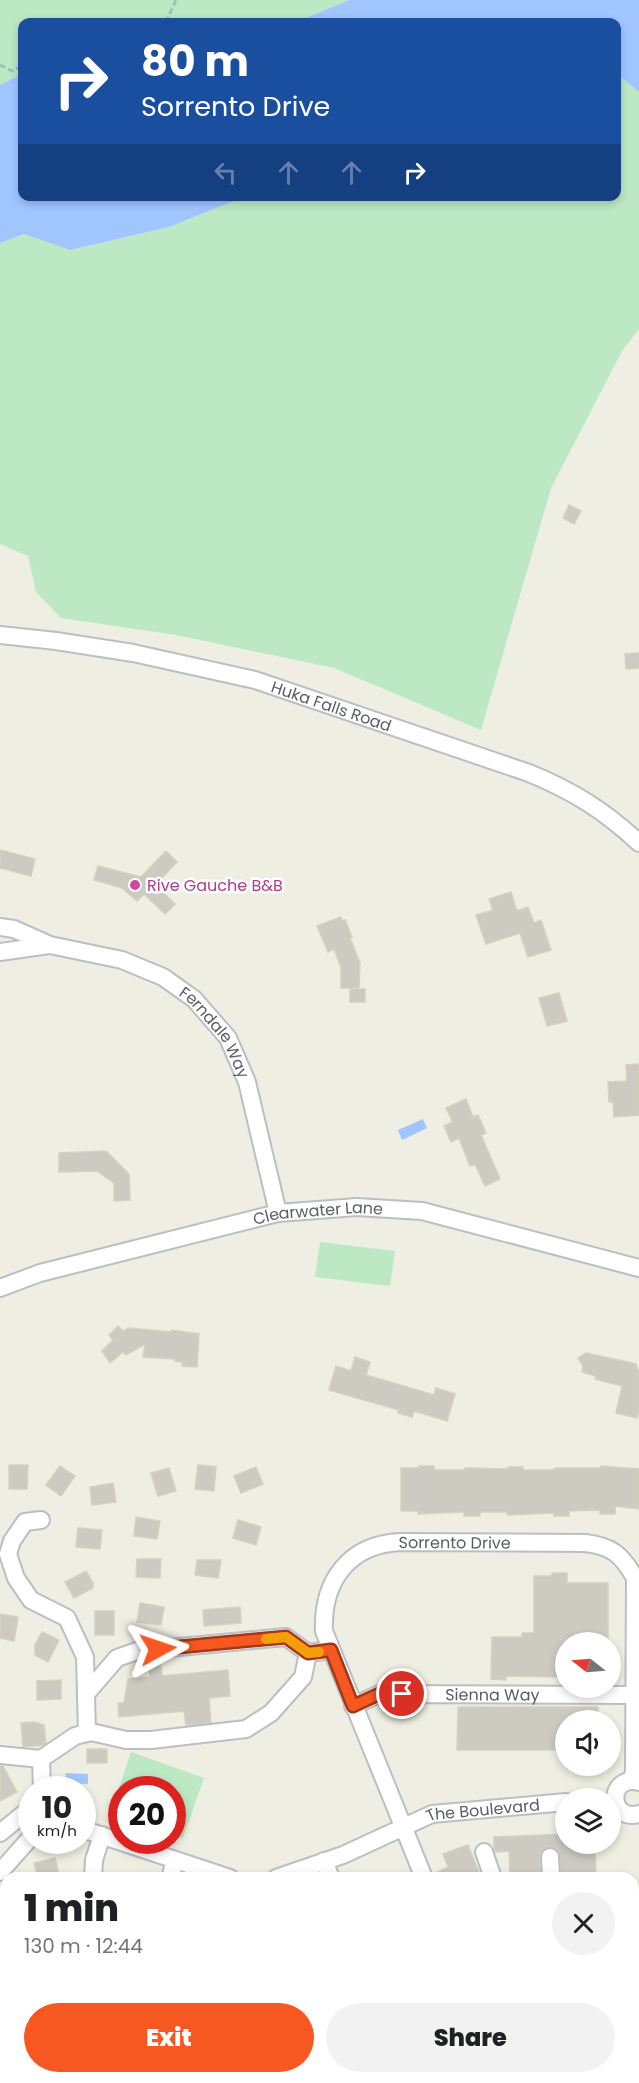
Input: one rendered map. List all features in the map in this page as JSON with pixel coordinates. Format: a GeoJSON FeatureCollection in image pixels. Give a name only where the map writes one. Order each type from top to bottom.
{"type":"FeatureCollection","features":[{"type":"Feature","properties":{"kind":"street","name":"Huka Falls Road"},"geometry":{"type":"LineString","coordinates":[[0,634],[133,653],[255,680],[529,773],[561,786],[608,815],[639,843]]}},
{"type":"Feature","properties":{"kind":"street","name":"Ferndale Way"},"geometry":{"type":"LineString","coordinates":[[0,927],[14,929],[50,945],[122,960],[163,977],[194,999],[228,1038],[247,1082],[278,1213]]}},
{"type":"Feature","properties":{"kind":"street","name":"Ferndale Way"},"geometry":{"type":"LineString","coordinates":[[0,952],[50,945]]}},
{"type":"Feature","properties":{"kind":"street","name":"Clearwater Lane"},"geometry":{"type":"LineString","coordinates":[[0,1288],[40,1273],[278,1213],[357,1207],[422,1211],[639,1268]]}},
{"type":"Feature","properties":{"kind":"street"},"geometry":{"type":"LineString","coordinates":[[41,1520],[25,1522],[12,1541],[8,1554],[16,1578],[31,1600],[67,1618],[85,1657],[87,1733]]}},
{"type":"Feature","properties":{"kind":"street","name":"Sorrento Drive"},"geometry":{"type":"LineString","coordinates":[[422,1872],[324,1631],[324,1615],[331,1585],[350,1561],[373,1546],[401,1542],[585,1543],[600,1545],[616,1552],[635,1578],[635,1781]]}},
{"type":"Feature","properties":{"kind":"street"},"geometry":{"type":"LineString","coordinates":[[86,1694],[117,1658],[137,1651],[286,1637],[308,1653],[331,1650]]}},
{"type":"Feature","properties":{"kind":"street"},"geometry":{"type":"LineString","coordinates":[[0,1755],[41,1759],[75,1736],[91,1731],[126,1740],[151,1740],[246,1729],[271,1713],[303,1677],[308,1653]]}},
{"type":"Feature","properties":{"kind":"street","name":"Sienna Way"},"geometry":{"type":"LineString","coordinates":[[353,1706],[379,1694],[634,1695]]}},
{"type":"Feature","properties":{"kind":"street"},"geometry":{"type":"LineString","coordinates":[[41,1759],[42,1776]]}},
{"type":"Feature","properties":{"kind":"street"},"geometry":{"type":"LineString","coordinates":[[617,1788],[635,1781]]}},
{"type":"Feature","properties":{"kind":"street","name":"The Boulevard"},"geometry":{"type":"LineString","coordinates":[[294,1872],[343,1855],[432,1814],[555,1803]]}},
{"type":"Feature","properties":{"kind":"street"},"geometry":{"type":"LineString","coordinates":[[621,1810],[633,1816],[639,1814]]}},
{"type":"Feature","properties":{"kind":"street"},"geometry":{"type":"LineString","coordinates":[[0,1833],[18,1818]]}},
{"type":"Feature","properties":{"kind":"street"},"geometry":{"type":"LineString","coordinates":[[96,1834],[211,1872]]}},
{"type":"Feature","properties":{"kind":"street"},"geometry":{"type":"LineString","coordinates":[[93,1872],[94,1860],[102,1835]]}},
{"type":"Feature","properties":{"kind":"street"},"geometry":{"type":"LineString","coordinates":[[0,1872],[18,1852]]}},
{"type":"Feature","properties":{"kind":"street"},"geometry":{"type":"LineString","coordinates":[[484,1852],[491,1872]]}},
{"type":"Feature","properties":{"kind":"street"},"geometry":{"type":"LineString","coordinates":[[550,1857],[551,1872]]}},
{"type":"Feature","properties":{"kind":"street"},"geometry":{"type":"LineString","coordinates":[[172,1872],[175,1861]]}},
{"type":"Feature","properties":{"kind":"street"},"geometry":{"type":"LineString","coordinates":[[324,1862],[328,1872]]}},
{"type":"Feature","properties":{"kind":"path"},"geometry":{"type":"LineString","coordinates":[[168,18],[176,0]]}},
{"type":"Feature","properties":{"kind":"path"},"geometry":{"type":"LineString","coordinates":[[0,65],[12,71],[18,68]]}},
{"type":"Feature","properties":{"kind":"green space"},"geometry":{"type":"Polygon","coordinates":[[[0,0],[349,0],[306,18],[18,18],[18,76],[0,85],[0,0]]]}},
{"type":"Feature","properties":{"kind":"green space"},"geometry":{"type":"Polygon","coordinates":[[[621,77],[639,92],[639,329],[622,351],[551,488],[481,730],[334,668],[176,635],[61,618],[36,592],[28,556],[0,544],[0,243],[24,234],[70,250],[169,227],[234,201],[621,201],[621,77]]]}},
{"type":"Feature","properties":{"kind":"green space"},"geometry":{"type":"Polygon","coordinates":[[[320,1242],[395,1251],[390,1286],[315,1277],[320,1242]]]}},
{"type":"Feature","properties":{"kind":"green space"},"geometry":{"type":"Polygon","coordinates":[[[131,1752],[204,1778],[186,1829],[186,1776],[123,1776],[131,1752]]]}},
{"type":"Feature","properties":{"kind":"water"},"geometry":{"type":"Polygon","coordinates":[[[349,0],[639,0],[639,92],[621,77],[621,18],[306,18],[349,0]]]}},
{"type":"Feature","properties":{"kind":"water"},"geometry":{"type":"Polygon","coordinates":[[[18,76],[18,201],[234,201],[169,227],[70,250],[24,234],[0,243],[0,85],[18,76]]]}},
{"type":"Feature","properties":{"kind":"water"},"geometry":{"type":"Polygon","coordinates":[[[423,1119],[427,1128],[402,1140],[398,1130],[423,1119]]]}},
{"type":"Feature","properties":{"kind":"water"},"geometry":{"type":"Polygon","coordinates":[[[66,1773],[88,1774],[88,1776],[66,1776],[66,1773]]]}},
{"type":"Feature","properties":{"kind":"building"},"geometry":{"type":"Polygon","coordinates":[[[569,505],[581,511],[574,524],[563,518],[569,505]]]}},
{"type":"Feature","properties":{"kind":"building"},"geometry":{"type":"Polygon","coordinates":[[[639,653],[639,668],[626,669],[625,654],[639,653]]]}},
{"type":"Feature","properties":{"kind":"building"},"geometry":{"type":"Polygon","coordinates":[[[0,850],[35,859],[31,876],[0,868],[0,850]]]}},
{"type":"Feature","properties":{"kind":"building"},"geometry":{"type":"Polygon","coordinates":[[[166,851],[177,862],[155,885],[175,904],[165,914],[144,894],[137,901],[122,888],[94,880],[98,866],[141,877],[166,851]]]}},
{"type":"Feature","properties":{"kind":"building"},"geometry":{"type":"Polygon","coordinates":[[[511,892],[517,911],[528,907],[534,923],[541,920],[551,950],[528,957],[520,933],[486,944],[476,915],[493,910],[489,899],[511,892]]]}},
{"type":"Feature","properties":{"kind":"building"},"geometry":{"type":"Polygon","coordinates":[[[341,917],[342,921],[345,920],[360,963],[359,988],[341,988],[341,967],[334,949],[328,952],[317,926],[341,917]]]}},
{"type":"Feature","properties":{"kind":"building"},"geometry":{"type":"Polygon","coordinates":[[[350,989],[365,989],[365,1002],[350,1002],[350,989]]]}},
{"type":"Feature","properties":{"kind":"building"},"geometry":{"type":"Polygon","coordinates":[[[559,993],[567,1021],[547,1026],[539,998],[559,993]]]}},
{"type":"Feature","properties":{"kind":"building"},"geometry":{"type":"Polygon","coordinates":[[[639,1064],[639,1115],[614,1117],[613,1102],[609,1102],[608,1082],[627,1081],[626,1065],[639,1064]]]}},
{"type":"Feature","properties":{"kind":"building"},"geometry":{"type":"Polygon","coordinates":[[[466,1099],[473,1117],[478,1115],[486,1133],[481,1135],[500,1179],[485,1186],[475,1164],[470,1166],[459,1138],[451,1142],[444,1126],[453,1122],[446,1108],[466,1099]]]}},
{"type":"Feature","properties":{"kind":"building"},"geometry":{"type":"Polygon","coordinates":[[[106,1151],[129,1174],[130,1200],[114,1201],[114,1183],[97,1171],[59,1172],[59,1153],[106,1151]]]}},
{"type":"Feature","properties":{"kind":"building"},"geometry":{"type":"Polygon","coordinates":[[[118,1326],[123,1331],[129,1328],[199,1334],[197,1367],[182,1366],[183,1362],[175,1361],[175,1359],[143,1357],[145,1344],[126,1355],[123,1352],[110,1363],[102,1351],[113,1340],[109,1335],[118,1326]]]}},
{"type":"Feature","properties":{"kind":"building"},"geometry":{"type":"Polygon","coordinates":[[[586,1353],[636,1364],[639,1373],[637,1418],[616,1413],[622,1386],[595,1379],[596,1376],[582,1372],[583,1366],[578,1358],[586,1353]]]}},
{"type":"Feature","properties":{"kind":"building"},"geometry":{"type":"Polygon","coordinates":[[[355,1357],[370,1362],[366,1375],[434,1395],[436,1388],[455,1394],[447,1421],[414,1411],[412,1417],[398,1413],[399,1410],[329,1390],[336,1366],[351,1371],[355,1357]]]}},
{"type":"Feature","properties":{"kind":"building"},"geometry":{"type":"Polygon","coordinates":[[[9,1465],[28,1465],[27,1489],[9,1489],[9,1465]]]}},
{"type":"Feature","properties":{"kind":"building"},"geometry":{"type":"Polygon","coordinates":[[[198,1465],[216,1467],[214,1491],[195,1489],[198,1465]]]}},
{"type":"Feature","properties":{"kind":"building"},"geometry":{"type":"Polygon","coordinates":[[[60,1466],[75,1476],[61,1496],[46,1485],[60,1466]]]}},
{"type":"Feature","properties":{"kind":"building"},"geometry":{"type":"Polygon","coordinates":[[[419,1466],[434,1466],[434,1470],[523,1467],[523,1470],[555,1470],[555,1468],[601,1468],[601,1466],[639,1469],[639,1509],[615,1506],[615,1514],[600,1514],[600,1510],[569,1511],[569,1516],[554,1516],[554,1513],[507,1515],[507,1512],[480,1512],[480,1516],[464,1516],[464,1512],[418,1514],[418,1511],[401,1511],[401,1468],[419,1468],[419,1466]]]}},
{"type":"Feature","properties":{"kind":"building"},"geometry":{"type":"Polygon","coordinates":[[[256,1467],[263,1484],[241,1493],[234,1476],[256,1467]]]}},
{"type":"Feature","properties":{"kind":"building"},"geometry":{"type":"Polygon","coordinates":[[[169,1468],[176,1491],[158,1496],[151,1473],[169,1468]]]}},
{"type":"Feature","properties":{"kind":"building"},"geometry":{"type":"Polygon","coordinates":[[[113,1483],[116,1502],[92,1505],[90,1487],[113,1483]]]}},
{"type":"Feature","properties":{"kind":"building"},"geometry":{"type":"Polygon","coordinates":[[[136,1517],[160,1521],[157,1539],[134,1536],[136,1517]]]}},
{"type":"Feature","properties":{"kind":"building"},"geometry":{"type":"Polygon","coordinates":[[[238,1520],[261,1527],[256,1545],[233,1538],[238,1520]]]}},
{"type":"Feature","properties":{"kind":"building"},"geometry":{"type":"Polygon","coordinates":[[[78,1528],[102,1530],[100,1549],[76,1547],[78,1528]]]}},
{"type":"Feature","properties":{"kind":"building"},"geometry":{"type":"Polygon","coordinates":[[[137,1559],[161,1559],[160,1578],[136,1577],[137,1559]]]}},
{"type":"Feature","properties":{"kind":"building"},"geometry":{"type":"Polygon","coordinates":[[[197,1560],[221,1560],[218,1578],[195,1575],[197,1560]]]}},
{"type":"Feature","properties":{"kind":"building"},"geometry":{"type":"Polygon","coordinates":[[[86,1571],[93,1583],[93,1588],[74,1598],[65,1582],[86,1571]]]}},
{"type":"Feature","properties":{"kind":"building"},"geometry":{"type":"Polygon","coordinates":[[[552,1573],[567,1573],[567,1583],[608,1583],[608,1632],[555,1632],[555,1677],[506,1676],[506,1680],[491,1679],[492,1637],[522,1637],[522,1633],[534,1633],[534,1576],[552,1576],[552,1573]]]}},
{"type":"Feature","properties":{"kind":"building"},"geometry":{"type":"Polygon","coordinates":[[[140,1603],[164,1607],[161,1625],[137,1622],[140,1603]]]}},
{"type":"Feature","properties":{"kind":"building"},"geometry":{"type":"Polygon","coordinates":[[[240,1607],[241,1623],[204,1626],[203,1610],[240,1607]]]}},
{"type":"Feature","properties":{"kind":"building"},"geometry":{"type":"Polygon","coordinates":[[[95,1611],[114,1611],[114,1635],[95,1635],[95,1611]]]}},
{"type":"Feature","properties":{"kind":"building"},"geometry":{"type":"Polygon","coordinates":[[[0,1614],[18,1617],[14,1641],[0,1638],[0,1614]]]}},
{"type":"Feature","properties":{"kind":"building"},"geometry":{"type":"Polygon","coordinates":[[[42,1632],[59,1640],[48,1662],[35,1655],[35,1645],[42,1632]]]}},
{"type":"Feature","properties":{"kind":"building"},"geometry":{"type":"Polygon","coordinates":[[[161,1665],[162,1676],[228,1670],[230,1696],[209,1698],[211,1723],[186,1725],[184,1711],[119,1717],[118,1703],[124,1703],[128,1679],[150,1677],[149,1666],[161,1665]]]}},
{"type":"Feature","properties":{"kind":"building"},"geometry":{"type":"Polygon","coordinates":[[[61,1680],[61,1699],[37,1700],[37,1681],[61,1680]]]}},
{"type":"Feature","properties":{"kind":"building"},"geometry":{"type":"Polygon","coordinates":[[[458,1707],[598,1707],[598,1710],[555,1710],[555,1750],[457,1750],[458,1707]]]}},
{"type":"Feature","properties":{"kind":"building"},"geometry":{"type":"Polygon","coordinates":[[[34,1722],[44,1725],[46,1743],[23,1747],[21,1723],[34,1722]]]}},
{"type":"Feature","properties":{"kind":"building"},"geometry":{"type":"Polygon","coordinates":[[[87,1749],[107,1749],[107,1763],[87,1763],[87,1749]]]}},
{"type":"Feature","properties":{"kind":"building"},"geometry":{"type":"Polygon","coordinates":[[[0,1766],[3,1766],[17,1792],[0,1801],[0,1766]]]}},
{"type":"Feature","properties":{"kind":"building"},"geometry":{"type":"Polygon","coordinates":[[[555,1834],[555,1850],[550,1847],[540,1853],[540,1872],[510,1872],[509,1851],[495,1852],[494,1837],[555,1834]]]}},
{"type":"Feature","properties":{"kind":"building"},"geometry":{"type":"Polygon","coordinates":[[[468,1845],[479,1872],[438,1872],[448,1867],[443,1854],[468,1845]]]}},
{"type":"Feature","properties":{"kind":"building"},"geometry":{"type":"Polygon","coordinates":[[[559,1854],[595,1854],[596,1872],[561,1872],[559,1854]]]}},
{"type":"Feature","properties":{"kind":"building"},"geometry":{"type":"Polygon","coordinates":[[[55,1858],[58,1872],[36,1872],[34,1863],[55,1858]]]}},
{"type":"Feature","properties":{"kind":"slow traffic"},"geometry":{"type":"LineString","coordinates":[[266,1639],[286,1637],[308,1653],[319,1652]]}},
{"type":"Feature","properties":{"kind":"place","name":"Rive Gauche B&B"},"geometry":{"type":"Point","coordinates":[135,885]}},
{"type":"Feature","properties":{"kind":"route"},"geometry":{"type":"LineString","coordinates":[[158,1649],[286,1637],[308,1653],[331,1650],[353,1706],[379,1694],[402,1694]]}}]}
